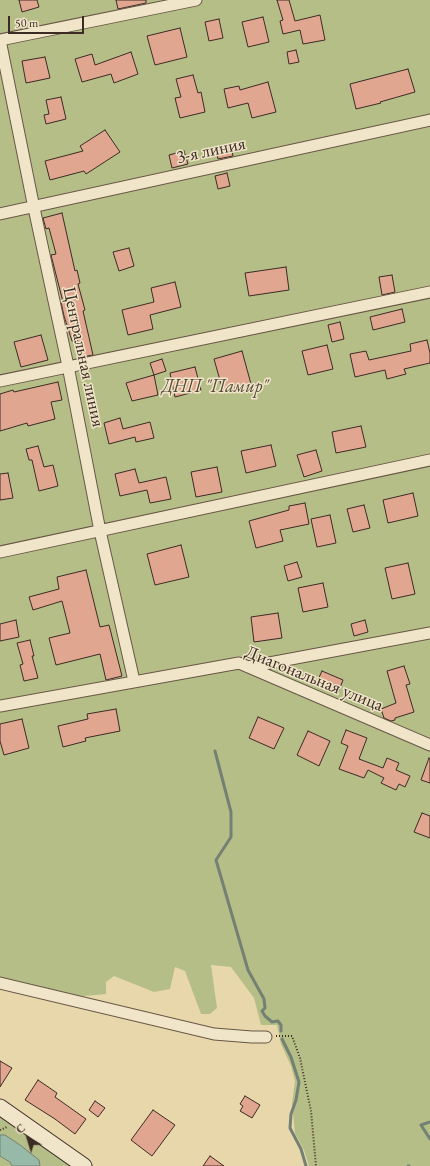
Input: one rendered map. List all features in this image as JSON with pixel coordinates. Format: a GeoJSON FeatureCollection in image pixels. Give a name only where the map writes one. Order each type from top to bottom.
{"type":"FeatureCollection","features":[{"type":"Feature","properties":{"kind":"street"},"geometry":{"type":"LineString","coordinates":[[0,40],[196,0]]}},
{"type":"Feature","properties":{"kind":"street","name":"Центральная линия"},"geometry":{"type":"LineString","coordinates":[[0,40],[68,366],[100,530],[134,681]]}},
{"type":"Feature","properties":{"kind":"street","name":"3-я линия"},"geometry":{"type":"LineString","coordinates":[[0,214],[34,208],[430,120]]}},
{"type":"Feature","properties":{"kind":"street"},"geometry":{"type":"LineString","coordinates":[[0,381],[430,292]]}},
{"type":"Feature","properties":{"kind":"street"},"geometry":{"type":"LineString","coordinates":[[0,552],[430,460]]}},
{"type":"Feature","properties":{"kind":"street"},"geometry":{"type":"LineString","coordinates":[[248,668],[430,633]]}},
{"type":"Feature","properties":{"kind":"street","name":"Диагональная улица"},"geometry":{"type":"LineString","coordinates":[[0,706],[239,663],[430,746]]}},
{"type":"Feature","properties":{"kind":"street"},"geometry":{"type":"LineString","coordinates":[[0,983],[214,1034],[266,1037]]}},
{"type":"Feature","properties":{"kind":"street"},"geometry":{"type":"LineString","coordinates":[[0,1107],[84,1166]]}},
{"type":"Feature","properties":{"kind":"path"},"geometry":{"type":"LineString","coordinates":[[266,1037],[292,1036],[294,1040],[300,1058],[311,1111],[316,1166]]}},
{"type":"Feature","properties":{"kind":"green space","name":"ДНП \"Памир\""},"geometry":{"type":"Polygon","coordinates":[[[0,0],[430,0],[430,1166],[309,1166],[304,1150],[295,1133],[292,1104],[295,1081],[291,1066],[281,1044],[277,1025],[261,1025],[254,998],[231,967],[211,965],[217,1008],[210,1014],[201,1014],[185,971],[175,967],[170,989],[154,992],[114,976],[106,982],[106,994],[63,998],[0,983],[0,0]]]}},
{"type":"Feature","properties":{"kind":"green space"},"geometry":{"type":"Polygon","coordinates":[[[0,1107],[84,1166],[40,1166],[38,1160],[5,1136],[0,1135],[0,1107]]]}},
{"type":"Feature","properties":{"kind":"green space"},"geometry":{"type":"Polygon","coordinates":[[[0,1156],[10,1162],[12,1166],[0,1166],[0,1156]]]}},
{"type":"Feature","properties":{"kind":"shaded area"},"geometry":{"type":"Polygon","coordinates":[[[0,1135],[5,1135],[20,1145],[39,1160],[40,1166],[12,1166],[10,1162],[0,1156],[0,1135]]]}},
{"type":"Feature","properties":{"kind":"building"},"geometry":{"type":"Polygon","coordinates":[[[19,0],[37,0],[39,7],[22,12],[19,0]]]}},
{"type":"Feature","properties":{"kind":"building"},"geometry":{"type":"Polygon","coordinates":[[[116,0],[146,0],[146,3],[118,9],[116,0]]]}},
{"type":"Feature","properties":{"kind":"building"},"geometry":{"type":"Polygon","coordinates":[[[277,0],[289,0],[295,21],[320,15],[325,40],[303,44],[300,30],[283,34],[280,21],[283,20],[277,0]]]}},
{"type":"Feature","properties":{"kind":"building"},"geometry":{"type":"Polygon","coordinates":[[[263,17],[269,42],[248,47],[242,22],[263,17]]]}},
{"type":"Feature","properties":{"kind":"building"},"geometry":{"type":"Polygon","coordinates":[[[219,19],[223,38],[209,41],[205,22],[219,19]]]}},
{"type":"Feature","properties":{"kind":"building"},"geometry":{"type":"Polygon","coordinates":[[[180,28],[187,57],[155,65],[147,36],[180,28]]]}},
{"type":"Feature","properties":{"kind":"building"},"geometry":{"type":"Polygon","coordinates":[[[296,50],[299,62],[289,64],[287,52],[296,50]]]}},
{"type":"Feature","properties":{"kind":"building"},"geometry":{"type":"Polygon","coordinates":[[[131,52],[138,74],[114,83],[111,74],[82,82],[75,59],[92,54],[95,65],[131,52]]]}},
{"type":"Feature","properties":{"kind":"building"},"geometry":{"type":"Polygon","coordinates":[[[45,57],[50,78],[26,83],[22,61],[45,57]]]}},
{"type":"Feature","properties":{"kind":"building"},"geometry":{"type":"Polygon","coordinates":[[[408,69],[415,92],[356,109],[350,84],[408,69]]]}},
{"type":"Feature","properties":{"kind":"building"},"geometry":{"type":"Polygon","coordinates":[[[193,75],[198,93],[201,92],[205,112],[180,118],[175,98],[181,97],[176,79],[193,75]]]}},
{"type":"Feature","properties":{"kind":"building"},"geometry":{"type":"Polygon","coordinates":[[[268,82],[276,112],[252,118],[248,103],[228,108],[224,89],[239,86],[240,90],[268,82]]]}},
{"type":"Feature","properties":{"kind":"building"},"geometry":{"type":"Polygon","coordinates":[[[61,97],[66,119],[46,124],[44,115],[49,114],[46,100],[61,97]]]}},
{"type":"Feature","properties":{"kind":"building"},"geometry":{"type":"Polygon","coordinates":[[[105,130],[120,152],[86,174],[84,171],[50,180],[45,161],[83,151],[80,146],[105,130]]]}},
{"type":"Feature","properties":{"kind":"building"},"geometry":{"type":"Polygon","coordinates":[[[231,145],[233,156],[218,159],[216,148],[231,145]]]}},
{"type":"Feature","properties":{"kind":"building"},"geometry":{"type":"Polygon","coordinates":[[[184,151],[188,164],[172,168],[169,155],[184,151]]]}},
{"type":"Feature","properties":{"kind":"building"},"geometry":{"type":"Polygon","coordinates":[[[227,173],[230,186],[218,189],[215,176],[227,173]]]}},
{"type":"Feature","properties":{"kind":"building"},"geometry":{"type":"Polygon","coordinates":[[[62,213],[75,271],[77,270],[80,283],[78,284],[85,310],[83,311],[93,355],[82,357],[77,339],[72,341],[64,316],[61,302],[63,302],[51,255],[56,254],[49,228],[46,229],[43,218],[62,213]]]}},
{"type":"Feature","properties":{"kind":"building"},"geometry":{"type":"Polygon","coordinates":[[[129,248],[134,266],[119,271],[113,252],[129,248]]]}},
{"type":"Feature","properties":{"kind":"building"},"geometry":{"type":"Polygon","coordinates":[[[286,267],[289,290],[249,296],[245,273],[286,267]]]}},
{"type":"Feature","properties":{"kind":"building"},"geometry":{"type":"Polygon","coordinates":[[[392,275],[395,292],[382,295],[379,277],[392,275]]]}},
{"type":"Feature","properties":{"kind":"building"},"geometry":{"type":"Polygon","coordinates":[[[175,282],[181,307],[150,315],[153,329],[128,335],[122,310],[154,302],[151,288],[175,282]]]}},
{"type":"Feature","properties":{"kind":"building"},"geometry":{"type":"Polygon","coordinates":[[[402,309],[405,322],[373,330],[370,317],[402,309]]]}},
{"type":"Feature","properties":{"kind":"building"},"geometry":{"type":"Polygon","coordinates":[[[340,322],[344,339],[332,342],[328,325],[340,322]]]}},
{"type":"Feature","properties":{"kind":"building"},"geometry":{"type":"Polygon","coordinates":[[[41,335],[48,360],[21,367],[14,342],[41,335]]]}},
{"type":"Feature","properties":{"kind":"building"},"geometry":{"type":"Polygon","coordinates":[[[427,340],[430,353],[430,363],[404,369],[406,374],[387,379],[385,370],[355,377],[350,354],[366,351],[369,360],[411,351],[410,344],[427,340]]]}},
{"type":"Feature","properties":{"kind":"building"},"geometry":{"type":"Polygon","coordinates":[[[327,345],[333,369],[308,375],[302,351],[327,345]]]}},
{"type":"Feature","properties":{"kind":"building"},"geometry":{"type":"Polygon","coordinates":[[[242,351],[251,384],[223,391],[214,359],[242,351]]]}},
{"type":"Feature","properties":{"kind":"building"},"geometry":{"type":"Polygon","coordinates":[[[162,359],[166,371],[154,375],[150,363],[162,359]]]}},
{"type":"Feature","properties":{"kind":"building"},"geometry":{"type":"Polygon","coordinates":[[[195,367],[201,390],[175,397],[170,373],[195,367]]]}},
{"type":"Feature","properties":{"kind":"building"},"geometry":{"type":"Polygon","coordinates":[[[154,375],[158,395],[132,401],[126,383],[154,375]]]}},
{"type":"Feature","properties":{"kind":"building"},"geometry":{"type":"Polygon","coordinates":[[[58,382],[62,400],[51,402],[55,419],[28,426],[27,423],[0,431],[0,394],[13,390],[14,392],[58,382]]]}},
{"type":"Feature","properties":{"kind":"building"},"geometry":{"type":"Polygon","coordinates":[[[120,418],[123,429],[150,422],[154,438],[136,442],[135,437],[109,444],[104,423],[120,418]]]}},
{"type":"Feature","properties":{"kind":"building"},"geometry":{"type":"Polygon","coordinates":[[[361,426],[366,447],[336,453],[332,432],[361,426]]]}},
{"type":"Feature","properties":{"kind":"building"},"geometry":{"type":"Polygon","coordinates":[[[271,445],[276,466],[246,473],[241,451],[271,445]]]}},
{"type":"Feature","properties":{"kind":"building"},"geometry":{"type":"Polygon","coordinates":[[[38,446],[44,467],[53,465],[58,486],[39,491],[32,460],[29,460],[26,449],[38,446]]]}},
{"type":"Feature","properties":{"kind":"building"},"geometry":{"type":"Polygon","coordinates":[[[316,450],[322,471],[304,477],[297,455],[316,450]]]}},
{"type":"Feature","properties":{"kind":"building"},"geometry":{"type":"Polygon","coordinates":[[[217,467],[222,492],[196,497],[191,472],[217,467]]]}},
{"type":"Feature","properties":{"kind":"building"},"geometry":{"type":"Polygon","coordinates":[[[135,469],[139,483],[166,477],[171,499],[150,503],[147,490],[120,496],[115,474],[135,469]]]}},
{"type":"Feature","properties":{"kind":"building"},"geometry":{"type":"Polygon","coordinates":[[[8,473],[13,498],[0,500],[0,474],[8,473]]]}},
{"type":"Feature","properties":{"kind":"building"},"geometry":{"type":"Polygon","coordinates":[[[413,493],[418,516],[388,523],[383,500],[413,493]]]}},
{"type":"Feature","properties":{"kind":"building"},"geometry":{"type":"Polygon","coordinates":[[[305,503],[309,524],[280,530],[283,541],[256,548],[249,521],[289,510],[289,506],[305,503]]]}},
{"type":"Feature","properties":{"kind":"building"},"geometry":{"type":"Polygon","coordinates":[[[364,505],[370,528],[353,532],[347,509],[364,505]]]}},
{"type":"Feature","properties":{"kind":"building"},"geometry":{"type":"Polygon","coordinates":[[[330,515],[336,543],[317,547],[311,519],[330,515]]]}},
{"type":"Feature","properties":{"kind":"building"},"geometry":{"type":"Polygon","coordinates":[[[181,545],[189,577],[155,585],[147,554],[181,545]]]}},
{"type":"Feature","properties":{"kind":"building"},"geometry":{"type":"Polygon","coordinates":[[[297,562],[302,577],[288,581],[284,566],[297,562]]]}},
{"type":"Feature","properties":{"kind":"building"},"geometry":{"type":"Polygon","coordinates":[[[408,563],[415,594],[392,599],[385,568],[408,563]]]}},
{"type":"Feature","properties":{"kind":"building"},"geometry":{"type":"Polygon","coordinates":[[[86,570],[100,627],[109,625],[122,676],[106,680],[100,654],[56,665],[49,638],[70,633],[62,601],[33,610],[29,597],[59,589],[57,577],[86,570]]]}},
{"type":"Feature","properties":{"kind":"building"},"geometry":{"type":"Polygon","coordinates":[[[323,583],[328,607],[303,612],[298,588],[323,583]]]}},
{"type":"Feature","properties":{"kind":"building"},"geometry":{"type":"Polygon","coordinates":[[[278,613],[282,638],[254,642],[251,617],[278,613]]]}},
{"type":"Feature","properties":{"kind":"building"},"geometry":{"type":"Polygon","coordinates":[[[16,620],[19,637],[0,641],[0,624],[16,620]]]}},
{"type":"Feature","properties":{"kind":"building"},"geometry":{"type":"Polygon","coordinates":[[[365,620],[368,632],[354,636],[351,624],[365,620]]]}},
{"type":"Feature","properties":{"kind":"building"},"geometry":{"type":"Polygon","coordinates":[[[30,640],[34,656],[32,656],[38,678],[24,681],[20,665],[23,664],[17,643],[30,640]]]}},
{"type":"Feature","properties":{"kind":"building"},"geometry":{"type":"Polygon","coordinates":[[[404,666],[410,684],[406,685],[414,712],[395,718],[395,720],[391,721],[384,718],[381,709],[396,703],[387,671],[404,666]]]}},
{"type":"Feature","properties":{"kind":"building"},"geometry":{"type":"Polygon","coordinates":[[[322,671],[343,680],[338,693],[316,684],[322,671]]]}},
{"type":"Feature","properties":{"kind":"building"},"geometry":{"type":"Polygon","coordinates":[[[116,709],[120,731],[85,738],[86,741],[63,747],[58,726],[88,719],[87,714],[116,709]]]}},
{"type":"Feature","properties":{"kind":"building"},"geometry":{"type":"Polygon","coordinates":[[[258,717],[284,728],[274,749],[249,738],[258,717]]]}},
{"type":"Feature","properties":{"kind":"building"},"geometry":{"type":"Polygon","coordinates":[[[22,719],[29,748],[4,755],[0,741],[0,724],[22,719]]]}},
{"type":"Feature","properties":{"kind":"building"},"geometry":{"type":"Polygon","coordinates":[[[346,730],[367,738],[359,759],[383,768],[387,758],[399,763],[396,770],[410,776],[405,787],[399,784],[396,790],[381,783],[384,778],[368,770],[364,778],[339,769],[348,746],[341,743],[346,730]]]}},
{"type":"Feature","properties":{"kind":"building"},"geometry":{"type":"Polygon","coordinates":[[[308,731],[330,741],[319,766],[297,755],[308,731]]]}},
{"type":"Feature","properties":{"kind":"building"},"geometry":{"type":"Polygon","coordinates":[[[429,758],[430,759],[430,783],[421,780],[429,758]]]}},
{"type":"Feature","properties":{"kind":"building"},"geometry":{"type":"Polygon","coordinates":[[[422,813],[430,816],[430,838],[414,832],[422,813]]]}},
{"type":"Feature","properties":{"kind":"building"},"geometry":{"type":"Polygon","coordinates":[[[0,1061],[12,1068],[0,1087],[0,1061]]]}},
{"type":"Feature","properties":{"kind":"building"},"geometry":{"type":"Polygon","coordinates":[[[38,1080],[57,1093],[55,1097],[86,1119],[75,1134],[25,1100],[38,1080]]]}},
{"type":"Feature","properties":{"kind":"building"},"geometry":{"type":"Polygon","coordinates":[[[245,1096],[260,1105],[252,1118],[240,1111],[243,1106],[240,1104],[245,1096]]]}},
{"type":"Feature","properties":{"kind":"building"},"geometry":{"type":"Polygon","coordinates":[[[95,1101],[105,1108],[98,1117],[89,1110],[95,1101]]]}},
{"type":"Feature","properties":{"kind":"building"},"geometry":{"type":"Polygon","coordinates":[[[153,1110],[175,1125],[152,1156],[131,1140],[153,1110]]]}},
{"type":"Feature","properties":{"kind":"building"},"geometry":{"type":"Polygon","coordinates":[[[210,1156],[224,1166],[203,1166],[210,1156]]]}},
{"type":"Feature","properties":{"kind":"waterway"},"geometry":{"type":"LineString","coordinates":[[215,751],[231,812],[231,837],[216,860],[248,970],[264,999],[265,1008],[262,1011],[272,1022],[278,1021],[281,1025],[281,1031]]}},
{"type":"Feature","properties":{"kind":"waterway"},"geometry":{"type":"LineString","coordinates":[[282,1039],[291,1057],[299,1082],[296,1100],[291,1114],[290,1128],[301,1149],[306,1166]]}},
{"type":"Feature","properties":{"kind":"waterway"},"geometry":{"type":"LineString","coordinates":[[430,1122],[421,1125],[430,1139]]}}]}
